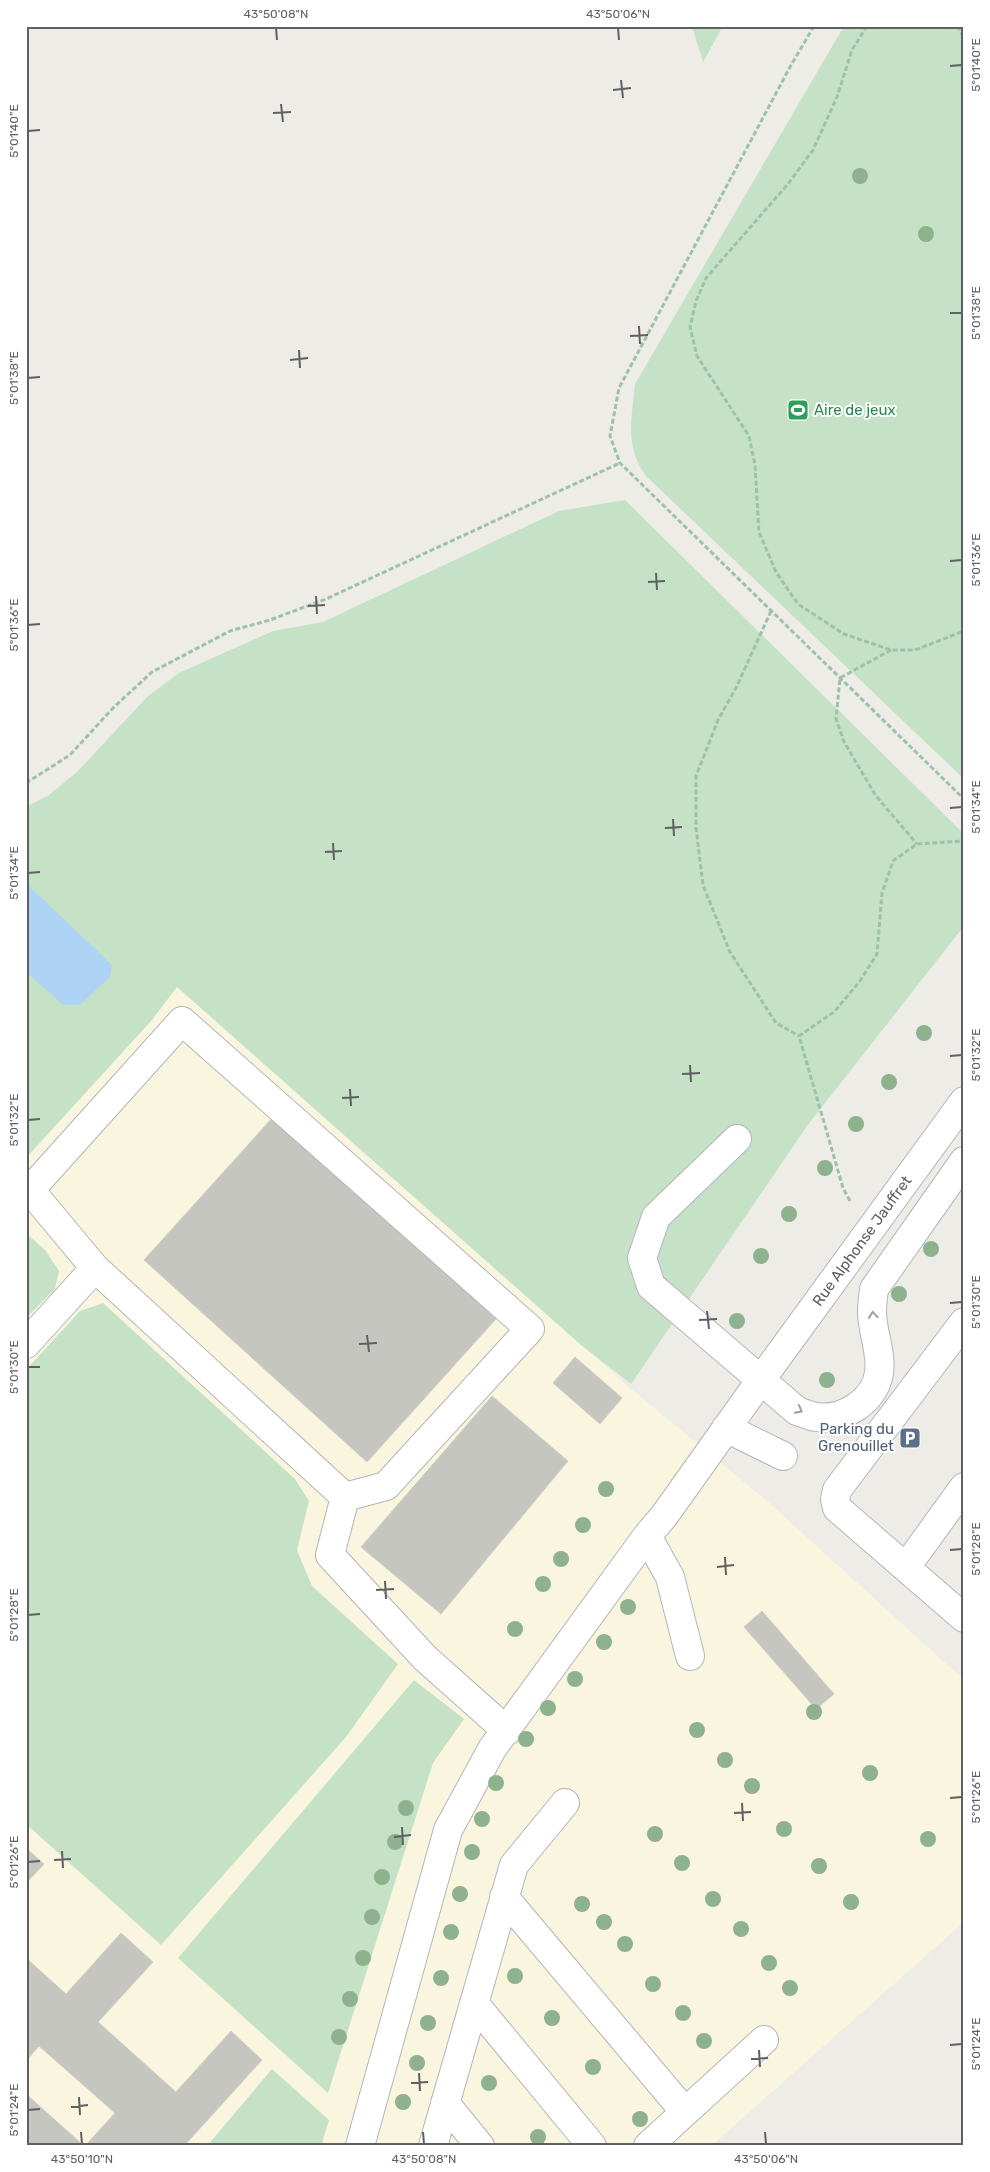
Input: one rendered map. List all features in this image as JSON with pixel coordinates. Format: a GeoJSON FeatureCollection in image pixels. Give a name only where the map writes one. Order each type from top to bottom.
{"type":"FeatureCollection","features":[{"type":"Feature","properties":{"kind":"street"},"geometry":{"type":"LineString","coordinates":[[182,1021],[530,1329],[386,1486],[345,1497],[95,1268],[30,1190],[182,1021]]}},
{"type":"Feature","properties":{"kind":"street","name":"Rue Alphonse Jauffret"},"geometry":{"type":"LineString","coordinates":[[360,2146],[448,1830],[492,1749],[507,1731],[647,1536],[664,1516],[964,1101]]}},
{"type":"Feature","properties":{"kind":"street"},"geometry":{"type":"LineString","coordinates":[[737,1139],[656,1217],[642,1258],[651,1286],[760,1381],[798,1411],[816,1417],[838,1416],[854,1409],[872,1392],[879,1373],[878,1346],[872,1313],[874,1289],[964,1161]]}},
{"type":"Feature","properties":{"kind":"street"},"geometry":{"type":"LineString","coordinates":[[26,1344],[95,1268]]}},
{"type":"Feature","properties":{"kind":"street"},"geometry":{"type":"LineString","coordinates":[[964,1322],[837,1490],[835,1499],[838,1508],[964,1618]]}},
{"type":"Feature","properties":{"kind":"street"},"geometry":{"type":"LineString","coordinates":[[854,1409],[881,1431]]}},
{"type":"Feature","properties":{"kind":"street"},"geometry":{"type":"LineString","coordinates":[[726,1428],[783,1456]]}},
{"type":"Feature","properties":{"kind":"street"},"geometry":{"type":"LineString","coordinates":[[906,1567],[964,1487]]}},
{"type":"Feature","properties":{"kind":"street"},"geometry":{"type":"LineString","coordinates":[[345,1497],[330,1555],[425,1658],[507,1731]]}},
{"type":"Feature","properties":{"kind":"street"},"geometry":{"type":"LineString","coordinates":[[647,1536],[670,1577],[690,1656]]}},
{"type":"Feature","properties":{"kind":"street"},"geometry":{"type":"LineString","coordinates":[[433,2146],[514,1865],[565,1803]]}},
{"type":"Feature","properties":{"kind":"street"},"geometry":{"type":"LineString","coordinates":[[504,1897],[685,2112]]}},
{"type":"Feature","properties":{"kind":"street"},"geometry":{"type":"LineString","coordinates":[[474,2003],[592,2146]]}},
{"type":"Feature","properties":{"kind":"street"},"geometry":{"type":"LineString","coordinates":[[648,2146],[764,2040]]}},
{"type":"Feature","properties":{"kind":"street"},"geometry":{"type":"LineString","coordinates":[[445,2103],[480,2146]]}},
{"type":"Feature","properties":{"kind":"path"},"geometry":{"type":"LineString","coordinates":[[814,26],[790,66],[619,388],[610,436],[620,463],[964,799]]}},
{"type":"Feature","properties":{"kind":"path"},"geometry":{"type":"LineString","coordinates":[[868,26],[852,50],[837,97],[813,150],[788,184],[706,278],[696,301],[690,327],[697,356],[749,436],[755,465],[759,532],[776,572],[798,604],[844,634],[891,650],[915,650],[964,631]]}},
{"type":"Feature","properties":{"kind":"path"},"geometry":{"type":"LineString","coordinates":[[957,26],[964,37]]}},
{"type":"Feature","properties":{"kind":"path"},"geometry":{"type":"LineString","coordinates":[[26,784],[70,755],[113,708],[152,672],[230,631],[270,620],[326,599],[562,488],[620,463]]}},
{"type":"Feature","properties":{"kind":"path"},"geometry":{"type":"LineString","coordinates":[[771,611],[737,686],[718,720],[696,776],[696,828],[704,885],[730,952],[776,1023],[799,1036],[843,1188],[866,1235]]}},
{"type":"Feature","properties":{"kind":"path"},"geometry":{"type":"LineString","coordinates":[[840,678],[891,650]]}},
{"type":"Feature","properties":{"kind":"path"},"geometry":{"type":"LineString","coordinates":[[840,678],[836,719],[844,742],[876,796],[916,844]]}},
{"type":"Feature","properties":{"kind":"path"},"geometry":{"type":"LineString","coordinates":[[799,1036],[834,1012],[860,981],[878,954],[882,893],[893,861],[916,844],[964,841]]}},
{"type":"Feature","properties":{"kind":"shaded area"},"geometry":{"type":"Polygon","coordinates":[[[28,852],[630,1388],[767,1501],[964,1680],[964,1922],[711,2146],[26,2146],[28,852]]]}},
{"type":"Feature","properties":{"kind":"green space"},"geometry":{"type":"Polygon","coordinates":[[[692,26],[723,26],[703,62],[692,26]]]}},
{"type":"Feature","properties":{"kind":"green space","name":"Aire de jeux"},"geometry":{"type":"Polygon","coordinates":[[[844,26],[964,26],[964,779],[646,476],[639,465],[632,442],[631,420],[635,384],[844,26]]]}},
{"type":"Feature","properties":{"kind":"green space"},"geometry":{"type":"Polygon","coordinates":[[[625,500],[964,834],[964,926],[807,1126],[631,1384],[581,1345],[177,987],[152,1020],[26,1158],[26,807],[49,795],[77,772],[148,696],[179,673],[273,631],[323,622],[559,511],[625,500]]]}},
{"type":"Feature","properties":{"kind":"green space"},"geometry":{"type":"Polygon","coordinates":[[[26,1233],[45,1250],[59,1271],[55,1289],[26,1318],[26,1233]]]}},
{"type":"Feature","properties":{"kind":"green space"},"geometry":{"type":"Polygon","coordinates":[[[103,1303],[295,1479],[309,1501],[297,1550],[312,1586],[398,1664],[346,1737],[161,1945],[26,1824],[26,1370],[80,1311],[103,1303]]]}},
{"type":"Feature","properties":{"kind":"green space"},"geometry":{"type":"Polygon","coordinates":[[[414,1680],[464,1719],[433,1763],[328,2093],[178,1958],[414,1680]]]}},
{"type":"Feature","properties":{"kind":"green space"},"geometry":{"type":"Polygon","coordinates":[[[272,2069],[329,2120],[321,2146],[207,2146],[272,2069]]]}},
{"type":"Feature","properties":{"kind":"water"},"geometry":{"type":"Polygon","coordinates":[[[29,886],[112,965],[110,977],[80,1005],[63,1005],[26,972],[26,888],[29,886]]]}},
{"type":"Feature","properties":{"kind":"building"},"geometry":{"type":"Polygon","coordinates":[[[274,1116],[496,1319],[367,1462],[144,1260],[274,1116]]]}},
{"type":"Feature","properties":{"kind":"building"},"geometry":{"type":"Polygon","coordinates":[[[575,1357],[622,1398],[600,1424],[553,1383],[575,1357]]]}},
{"type":"Feature","properties":{"kind":"building"},"geometry":{"type":"Polygon","coordinates":[[[492,1396],[568,1461],[441,1614],[361,1547],[492,1396]]]}},
{"type":"Feature","properties":{"kind":"building"},"geometry":{"type":"Polygon","coordinates":[[[762,1611],[834,1694],[816,1709],[744,1627],[762,1611]]]}},
{"type":"Feature","properties":{"kind":"building"},"geometry":{"type":"Polygon","coordinates":[[[26,1848],[44,1864],[26,1883],[26,1848]]]}},
{"type":"Feature","properties":{"kind":"building"},"geometry":{"type":"Polygon","coordinates":[[[121,1933],[153,1962],[98,2022],[176,2092],[231,2031],[262,2060],[184,2146],[151,2146],[149,2144],[147,2146],[85,2146],[115,2113],[39,2046],[26,2061],[26,1958],[66,1994],[121,1933]]]}},
{"type":"Feature","properties":{"kind":"building"},"geometry":{"type":"Polygon","coordinates":[[[26,2094],[84,2146],[26,2146],[26,2094]]]}},
{"type":"Feature","properties":{"kind":"place","name":"Aire de jeux"},"geometry":{"type":"Point","coordinates":[798,410]}},
{"type":"Feature","properties":{"kind":"place","name":"Parking du Grenouillet"},"geometry":{"type":"Point","coordinates":[910,1438]}}]}
